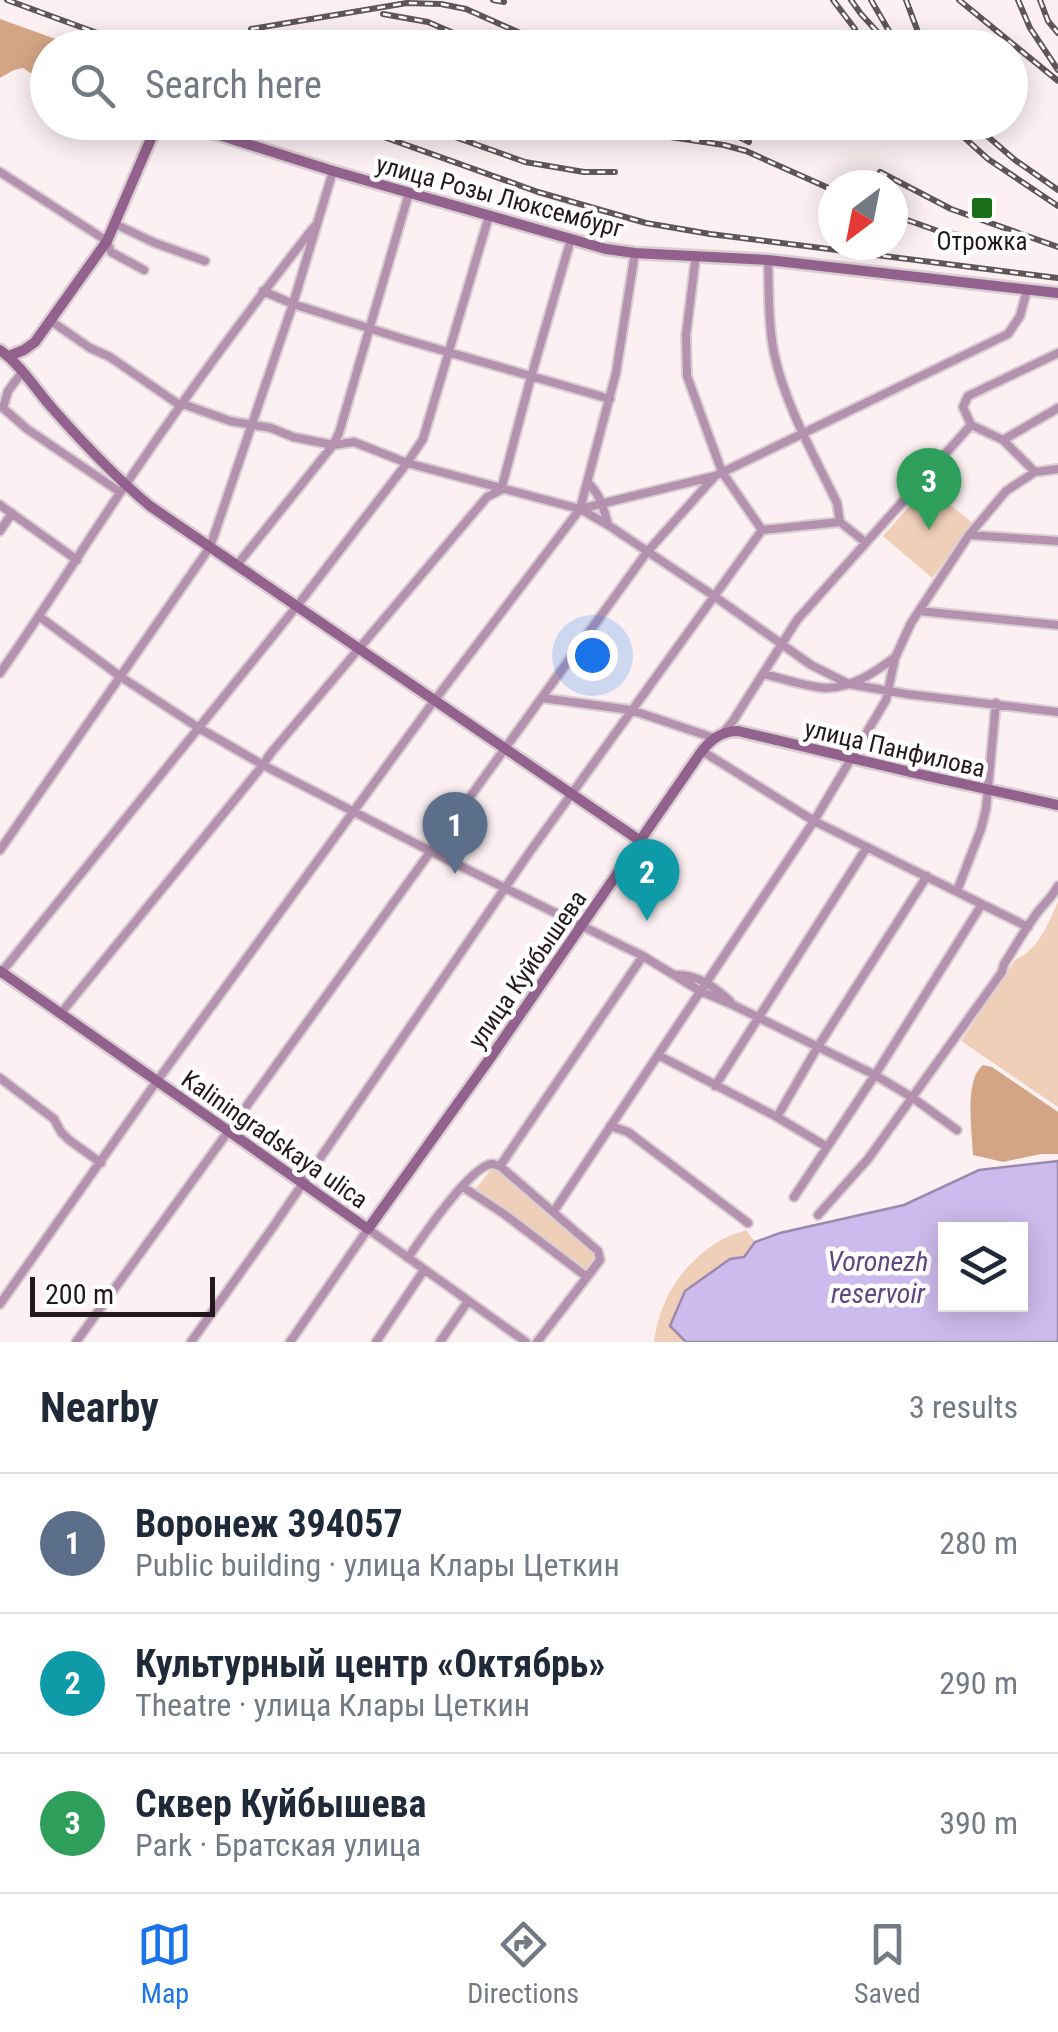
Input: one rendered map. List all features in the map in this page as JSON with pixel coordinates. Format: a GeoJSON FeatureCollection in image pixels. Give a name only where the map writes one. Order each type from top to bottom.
{"type":"FeatureCollection","features":[{"type":"Feature","properties":{"kind":"street"},"geometry":{"type":"LineString","coordinates":[[4,353],[31,346],[107,241],[150,140]]}},
{"type":"Feature","properties":{"kind":"street","name":"улица Розы Люксембург"},"geometry":{"type":"LineString","coordinates":[[235,140],[606,249],[768,260],[1058,293]]}},
{"type":"Feature","properties":{"kind":"street"},"geometry":{"type":"LineString","coordinates":[[0,850],[210,547],[293,304],[333,171]]}},
{"type":"Feature","properties":{"kind":"street"},"geometry":{"type":"LineString","coordinates":[[0,172],[107,241],[111,252],[144,270]]}},
{"type":"Feature","properties":{"kind":"street"},"geometry":{"type":"LineString","coordinates":[[237,564],[339,433],[409,193]]}},
{"type":"Feature","properties":{"kind":"street"},"geometry":{"type":"LineString","coordinates":[[1,972],[200,728],[407,463],[422,438],[489,216]]}},
{"type":"Feature","properties":{"kind":"street"},"geometry":{"type":"LineString","coordinates":[[0,673],[122,489],[263,291],[317,223]]}},
{"type":"Feature","properties":{"kind":"street"},"geometry":{"type":"LineString","coordinates":[[115,224],[205,261]]}},
{"type":"Feature","properties":{"kind":"street"},"geometry":{"type":"LineString","coordinates":[[501,490],[571,239]]}},
{"type":"Feature","properties":{"kind":"street"},"geometry":{"type":"LineString","coordinates":[[0,1304],[434,701],[580,509],[610,400],[634,253]]}},
{"type":"Feature","properties":{"kind":"street"},"geometry":{"type":"LineString","coordinates":[[696,255],[686,335],[687,376],[718,474],[762,530]]}},
{"type":"Feature","properties":{"kind":"street"},"geometry":{"type":"LineString","coordinates":[[768,260],[770,328],[785,392],[837,503],[840,522],[865,542]]}},
{"type":"Feature","properties":{"kind":"street"},"geometry":{"type":"LineString","coordinates":[[580,509],[718,474],[1008,334],[1020,316],[1027,290]]}},
{"type":"Feature","properties":{"kind":"street"},"geometry":{"type":"LineString","coordinates":[[263,291],[403,339],[610,400]]}},
{"type":"Feature","properties":{"kind":"street"},"geometry":{"type":"LineString","coordinates":[[51,321],[182,405],[230,421],[333,445],[354,442],[407,463],[580,509],[811,665],[849,684],[1058,712]]}},
{"type":"Feature","properties":{"kind":"street"},"geometry":{"type":"LineString","coordinates":[[4,353],[122,489]]}},
{"type":"Feature","properties":{"kind":"street"},"geometry":{"type":"LineString","coordinates":[[1035,472],[1004,440],[971,425],[963,407],[968,396],[1058,353]]}},
{"type":"Feature","properties":{"kind":"street"},"geometry":{"type":"LineString","coordinates":[[23,371],[1,407],[28,429],[237,564],[639,840]]}},
{"type":"Feature","properties":{"kind":"street"},"geometry":{"type":"LineString","coordinates":[[1004,440],[1058,408]]}},
{"type":"Feature","properties":{"kind":"street"},"geometry":{"type":"LineString","coordinates":[[736,726],[762,674],[797,620],[971,425]]}},
{"type":"Feature","properties":{"kind":"street"},"geometry":{"type":"LineString","coordinates":[[554,1211],[814,821],[886,700],[894,658],[910,622],[969,535],[1006,492],[1035,472],[1058,470]]}},
{"type":"Feature","properties":{"kind":"street"},"geometry":{"type":"LineString","coordinates":[[76,1342],[647,552],[718,474]]}},
{"type":"Feature","properties":{"kind":"street"},"geometry":{"type":"LineString","coordinates":[[588,483],[595,490],[608,525]]}},
{"type":"Feature","properties":{"kind":"street"},"geometry":{"type":"LineString","coordinates":[[481,484],[486,497]]}},
{"type":"Feature","properties":{"kind":"street"},"geometry":{"type":"LineString","coordinates":[[61,1013],[358,648],[486,497],[501,490]]}},
{"type":"Feature","properties":{"kind":"street"},"geometry":{"type":"LineString","coordinates":[[0,505],[77,560]]}},
{"type":"Feature","properties":{"kind":"street"},"geometry":{"type":"LineString","coordinates":[[0,531],[12,514]]}},
{"type":"Feature","properties":{"kind":"street"},"geometry":{"type":"LineString","coordinates":[[191,1342],[631,710],[762,530],[840,522]]}},
{"type":"Feature","properties":{"kind":"street"},"geometry":{"type":"LineString","coordinates":[[969,535],[1058,541]]}},
{"type":"Feature","properties":{"kind":"street"},"geometry":{"type":"LineString","coordinates":[[919,611],[1058,626]]}},
{"type":"Feature","properties":{"kind":"street"},"geometry":{"type":"LineString","coordinates":[[40,617],[121,676],[263,766],[875,1075],[958,1130]]}},
{"type":"Feature","properties":{"kind":"street"},"geometry":{"type":"LineString","coordinates":[[762,674],[827,688],[869,676],[894,658]]}},
{"type":"Feature","properties":{"kind":"street"},"geometry":{"type":"LineString","coordinates":[[886,700],[906,694]]}},
{"type":"Feature","properties":{"kind":"street","name":"улица Панфилова"},"geometry":{"type":"LineString","coordinates":[[542,698],[631,710],[718,735],[736,726],[850,758],[1058,805]]}},
{"type":"Feature","properties":{"kind":"street"},"geometry":{"type":"LineString","coordinates":[[957,891],[981,829],[996,703]]}},
{"type":"Feature","properties":{"kind":"street","name":"улица Куйбышева"},"geometry":{"type":"LineString","coordinates":[[290,1342],[639,840],[702,751],[718,735]]}},
{"type":"Feature","properties":{"kind":"street"},"geometry":{"type":"LineString","coordinates":[[702,751],[814,821],[1028,927]]}},
{"type":"Feature","properties":{"kind":"street"},"geometry":{"type":"LineString","coordinates":[[715,1086],[867,848]]}},
{"type":"Feature","properties":{"kind":"street"},"geometry":{"type":"LineString","coordinates":[[776,1117],[927,876]]}},
{"type":"Feature","properties":{"kind":"street"},"geometry":{"type":"LineString","coordinates":[[818,1215],[868,1160],[1058,886]]}},
{"type":"Feature","properties":{"kind":"street"},"geometry":{"type":"LineString","coordinates":[[794,1197],[982,904]]}},
{"type":"Feature","properties":{"kind":"street"},"geometry":{"type":"LineString","coordinates":[[500,1166],[643,956]]}},
{"type":"Feature","properties":{"kind":"street","name":"Kaliningradskaya ulica"},"geometry":{"type":"LineString","coordinates":[[1,972],[408,1258],[513,1338],[526,1342]]}},
{"type":"Feature","properties":{"kind":"street"},"geometry":{"type":"LineString","coordinates":[[658,1055],[827,1147]]}},
{"type":"Feature","properties":{"kind":"street"},"geometry":{"type":"LineString","coordinates":[[0,1078],[54,1119],[69,1140],[101,1162]]}},
{"type":"Feature","properties":{"kind":"street"},"geometry":{"type":"LineString","coordinates":[[625,1105],[628,1132]]}},
{"type":"Feature","properties":{"kind":"street"},"geometry":{"type":"LineString","coordinates":[[610,1126],[628,1132],[748,1223]]}},
{"type":"Feature","properties":{"kind":"street"},"geometry":{"type":"LineString","coordinates":[[408,1258],[444,1206],[484,1168],[500,1166],[600,1254],[600,1260],[537,1342]]}},
{"type":"Feature","properties":{"kind":"street"},"geometry":{"type":"LineString","coordinates":[[462,1188],[504,1214],[587,1278]]}},
{"type":"Feature","properties":{"kind":"street"},"geometry":{"type":"LineString","coordinates":[[376,1342],[424,1270]]}},
{"type":"Feature","properties":{"kind":"street"},"geometry":{"type":"LineString","coordinates":[[440,1342],[468,1301]]}},
{"type":"Feature","properties":{"kind":"shaded area"},"geometry":{"type":"Polygon","coordinates":[[[0,19],[31,30],[30,73],[23,68],[0,78],[0,19]]]}},
{"type":"Feature","properties":{"kind":"shaded area"},"geometry":{"type":"Polygon","coordinates":[[[927,486],[974,524],[932,578],[883,536],[927,486]]]}},
{"type":"Feature","properties":{"kind":"shaded area"},"geometry":{"type":"Polygon","coordinates":[[[1058,901],[1058,1107],[961,1041],[1016,959],[1037,942],[1058,901]]]}},
{"type":"Feature","properties":{"kind":"shaded area"},"geometry":{"type":"Polygon","coordinates":[[[983,1065],[992,1067],[1058,1112],[1058,1154],[1003,1162],[973,1155],[971,1094],[983,1065]]]}},
{"type":"Feature","properties":{"kind":"shaded area"},"geometry":{"type":"Polygon","coordinates":[[[492,1168],[510,1177],[598,1256],[588,1271],[508,1211],[474,1191],[492,1168]]]}},
{"type":"Feature","properties":{"kind":"shaded area"},"geometry":{"type":"Polygon","coordinates":[[[746,1230],[755,1242],[744,1258],[670,1326],[686,1342],[654,1342],[661,1312],[682,1273],[716,1243],[746,1230]]]}},
{"type":"Feature","properties":{"kind":"water","name":"Voronezh reservoir"},"geometry":{"type":"Polygon","coordinates":[[[1058,1161],[1058,1342],[686,1342],[670,1326],[685,1291],[730,1259],[744,1257],[755,1242],[904,1205],[979,1170],[1058,1161]]]}},
{"type":"Feature","properties":{"kind":"railway"},"geometry":{"type":"LineString","coordinates":[[7,0],[89,30]]}},
{"type":"Feature","properties":{"kind":"railway"},"geometry":{"type":"LineString","coordinates":[[493,0],[504,2]]}},
{"type":"Feature","properties":{"kind":"railway"},"geometry":{"type":"LineString","coordinates":[[833,0],[855,29]]}},
{"type":"Feature","properties":{"kind":"railway"},"geometry":{"type":"LineString","coordinates":[[851,0],[876,30]]}},
{"type":"Feature","properties":{"kind":"railway"},"geometry":{"type":"LineString","coordinates":[[871,0],[888,30]]}},
{"type":"Feature","properties":{"kind":"railway"},"geometry":{"type":"LineString","coordinates":[[906,0],[917,30]]}},
{"type":"Feature","properties":{"kind":"railway"},"geometry":{"type":"LineString","coordinates":[[959,0],[996,30]]}},
{"type":"Feature","properties":{"kind":"railway"},"geometry":{"type":"LineString","coordinates":[[1018,0],[1030,28],[1058,70]]}},
{"type":"Feature","properties":{"kind":"railway"},"geometry":{"type":"LineString","coordinates":[[1040,0],[1048,21],[1058,33]]}},
{"type":"Feature","properties":{"kind":"railway"},"geometry":{"type":"LineString","coordinates":[[251,29],[407,3],[466,9],[513,30]]}},
{"type":"Feature","properties":{"kind":"railway"},"geometry":{"type":"LineString","coordinates":[[383,14],[428,22],[446,30]]}},
{"type":"Feature","properties":{"kind":"railway"},"geometry":{"type":"LineString","coordinates":[[1028,56],[1058,81]]}},
{"type":"Feature","properties":{"kind":"railway"},"geometry":{"type":"LineString","coordinates":[[392,140],[538,192],[646,223],[1058,278]]}},
{"type":"Feature","properties":{"kind":"railway"},"geometry":{"type":"LineString","coordinates":[[463,140],[525,162],[584,172],[615,172]]}},
{"type":"Feature","properties":{"kind":"railway"},"geometry":{"type":"LineString","coordinates":[[690,140],[746,151],[818,183]]}},
{"type":"Feature","properties":{"kind":"railway"},"geometry":{"type":"LineString","coordinates":[[745,140],[749,142]]}},
{"type":"Feature","properties":{"kind":"railway"},"geometry":{"type":"LineString","coordinates":[[967,140],[988,159],[1058,206]]}},
{"type":"Feature","properties":{"kind":"railway"},"geometry":{"type":"LineString","coordinates":[[992,140],[1058,190]]}},
{"type":"Feature","properties":{"kind":"railway"},"geometry":{"type":"LineString","coordinates":[[908,187],[951,209],[1058,247]]}},
{"type":"Feature","properties":{"kind":"railway"},"geometry":{"type":"LineString","coordinates":[[908,220],[941,232],[1014,243]]}},
{"type":"Feature","properties":{"kind":"place","name":"Отрожка"},"geometry":{"type":"Point","coordinates":[982,208]}},
{"type":"Feature","properties":{"kind":"place","name":"Сквер Куйбышева"},"geometry":{"type":"Point","coordinates":[929,530]}},
{"type":"Feature","properties":{"kind":"place","name":"Воронеж 394057"},"geometry":{"type":"Point","coordinates":[455,874]}},
{"type":"Feature","properties":{"kind":"place","name":"Культурный центр «Октябрь»"},"geometry":{"type":"Point","coordinates":[647,921]}}]}
